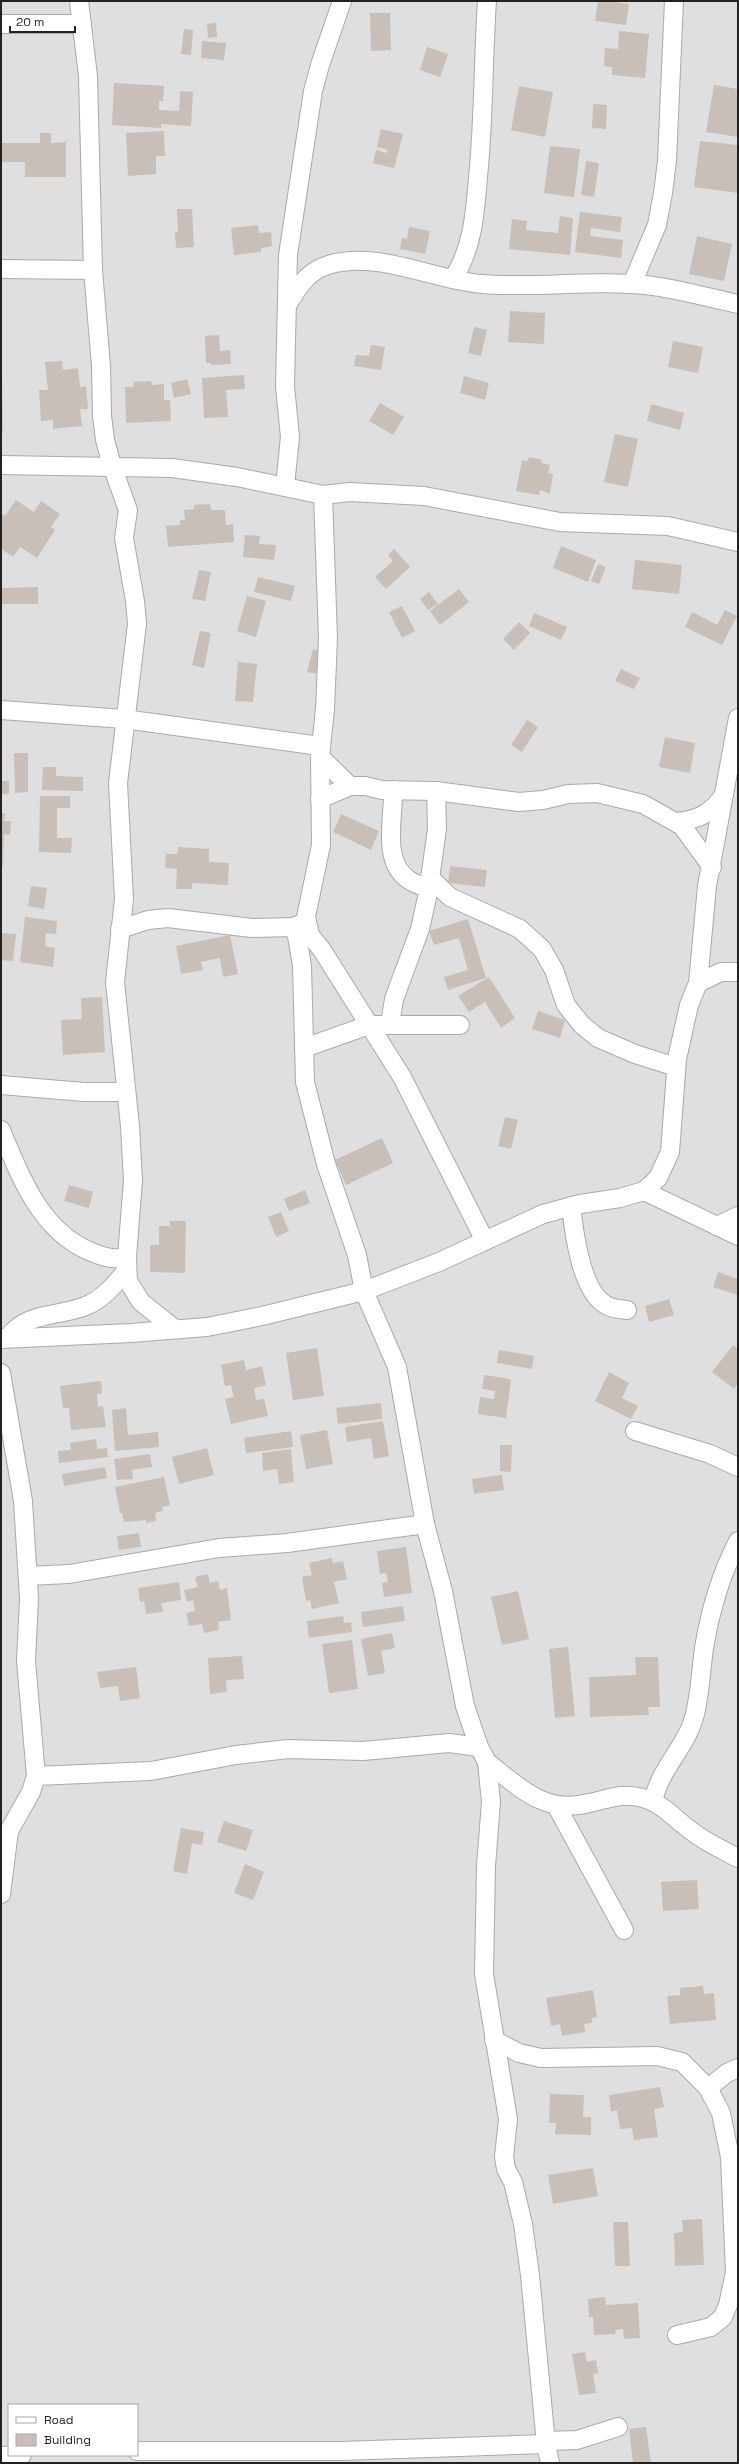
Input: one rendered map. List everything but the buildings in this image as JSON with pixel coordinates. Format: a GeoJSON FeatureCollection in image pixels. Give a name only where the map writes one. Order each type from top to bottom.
{"type":"FeatureCollection","features":[{"type":"Feature","properties":{"kind":"street"},"geometry":{"type":"LineString","coordinates":[[79,1],[88,76],[93,270],[101,366],[102,416],[105,440],[112,466],[128,510],[124,538],[135,601],[137,624],[124,719],[118,782],[124,899],[114,982],[126,1092],[133,1180],[127,1264],[128,1281],[141,1302],[175,1329]]}},
{"type":"Feature","properties":{"kind":"street"},"geometry":{"type":"LineString","coordinates":[[284,486],[290,436],[285,386],[288,255],[307,121],[320,65],[342,1]]}},
{"type":"Feature","properties":{"kind":"street"},"geometry":{"type":"LineString","coordinates":[[453,279],[464,262],[470,246],[476,207],[482,130],[487,1]]}},
{"type":"Feature","properties":{"kind":"street"},"geometry":{"type":"LineString","coordinates":[[632,284],[657,225],[663,193],[667,161],[674,1]]}},
{"type":"Feature","properties":{"kind":"street"},"geometry":{"type":"LineString","coordinates":[[1,24],[82,24]]}},
{"type":"Feature","properties":{"kind":"street"},"geometry":{"type":"LineString","coordinates":[[288,304],[308,276],[323,267],[360,260],[376,262],[453,279],[503,285],[632,284],[738,304]]}},
{"type":"Feature","properties":{"kind":"street"},"geometry":{"type":"LineString","coordinates":[[1,269],[93,270]]}},
{"type":"Feature","properties":{"kind":"street"},"geometry":{"type":"LineString","coordinates":[[1,465],[172,468],[284,486],[323,495],[350,492],[424,496],[560,522],[668,526],[738,542]]}},
{"type":"Feature","properties":{"kind":"street"},"geometry":{"type":"LineString","coordinates":[[323,495],[328,638],[325,702],[320,751],[321,845],[297,936],[302,966],[305,1082],[326,1164],[356,1255],[364,1291],[397,1366],[425,1524],[443,1591],[465,1706],[483,1754],[490,1802],[486,1866],[484,1974],[508,2119],[504,2157],[506,2169],[513,2182],[523,2224],[530,2275],[546,2443],[550,2463]]}},
{"type":"Feature","properties":{"kind":"street"},"geometry":{"type":"LineString","coordinates":[[1,710],[124,719],[320,751],[350,786]]}},
{"type":"Feature","properties":{"kind":"street"},"geometry":{"type":"LineString","coordinates":[[4,1338],[207,1327],[248,1318],[364,1291],[484,1241],[542,1214],[571,1206],[620,1198],[644,1191],[658,1178],[670,1152],[676,1067],[682,1031],[698,983],[702,930],[724,794],[734,759],[738,718]]}},
{"type":"Feature","properties":{"kind":"street"},"geometry":{"type":"LineString","coordinates":[[320,799],[350,786],[393,790],[436,791],[520,802],[543,800],[568,794],[597,793],[644,804],[676,822],[682,826],[697,844],[712,867]]}},
{"type":"Feature","properties":{"kind":"street"},"geometry":{"type":"LineString","coordinates":[[393,790],[391,844],[395,861],[408,879],[430,884],[450,898],[520,929],[542,949],[554,970],[566,1005],[582,1025],[598,1038],[648,1059],[676,1067]]}},
{"type":"Feature","properties":{"kind":"street"},"geometry":{"type":"LineString","coordinates":[[390,1024],[394,998],[420,929],[430,884],[437,829],[436,791]]}},
{"type":"Feature","properties":{"kind":"street"},"geometry":{"type":"LineString","coordinates":[[676,822],[699,818],[709,813],[724,794]]}},
{"type":"Feature","properties":{"kind":"street"},"geometry":{"type":"LineString","coordinates":[[120,929],[148,920],[168,918],[252,928],[300,925],[322,950],[422,1113],[458,1192],[484,1241]]}},
{"type":"Feature","properties":{"kind":"street"},"geometry":{"type":"LineString","coordinates":[[698,983],[721,972],[738,972]]}},
{"type":"Feature","properties":{"kind":"street"},"geometry":{"type":"LineString","coordinates":[[304,1048],[369,1025],[460,1025]]}},
{"type":"Feature","properties":{"kind":"street"},"geometry":{"type":"LineString","coordinates":[[1,1085],[84,1092],[126,1092]]}},
{"type":"Feature","properties":{"kind":"street"},"geometry":{"type":"LineString","coordinates":[[1,1130],[21,1178],[35,1203],[57,1231],[81,1248],[105,1258],[115,1259],[127,1264]]}},
{"type":"Feature","properties":{"kind":"street"},"geometry":{"type":"LineString","coordinates":[[644,1191],[738,1236]]}},
{"type":"Feature","properties":{"kind":"street"},"geometry":{"type":"LineString","coordinates":[[571,1206],[582,1267],[590,1287],[596,1298],[607,1306],[627,1310]]}},
{"type":"Feature","properties":{"kind":"street"},"geometry":{"type":"LineString","coordinates":[[718,1226],[738,1216]]}},
{"type":"Feature","properties":{"kind":"street"},"geometry":{"type":"LineString","coordinates":[[4,1338],[16,1327],[31,1319],[88,1305],[106,1293],[127,1264]]}},
{"type":"Feature","properties":{"kind":"street"},"geometry":{"type":"LineString","coordinates":[[1,1373],[23,1501],[29,1599],[26,1661],[36,1776],[31,1792],[9,1831],[1,1894]]}},
{"type":"Feature","properties":{"kind":"street"},"geometry":{"type":"LineString","coordinates":[[635,1431],[710,1454],[738,1467]]}},
{"type":"Feature","properties":{"kind":"street"},"geometry":{"type":"LineString","coordinates":[[28,1576],[69,1574],[219,1548],[287,1543],[425,1524]]}},
{"type":"Feature","properties":{"kind":"street"},"geometry":{"type":"LineString","coordinates":[[653,1802],[656,1787],[685,1740],[694,1715],[710,1616],[733,1566],[738,1540]]}},
{"type":"Feature","properties":{"kind":"street"},"geometry":{"type":"LineString","coordinates":[[36,1776],[151,1771],[236,1755],[288,1749],[363,1751],[449,1743],[483,1754],[530,1796],[556,1805],[588,1804],[611,1796],[625,1795],[653,1802],[673,1814],[689,1830],[738,1858]]}},
{"type":"Feature","properties":{"kind":"street"},"geometry":{"type":"LineString","coordinates":[[556,1805],[624,1930]]}},
{"type":"Feature","properties":{"kind":"street"},"geometry":{"type":"LineString","coordinates":[[494,2040],[519,2052],[541,2058],[657,2056],[673,2058],[682,2062],[708,2088],[721,2113],[730,2157],[735,2272],[728,2305],[723,2317],[711,2327],[677,2335]]}},
{"type":"Feature","properties":{"kind":"street"},"geometry":{"type":"LineString","coordinates":[[708,2088],[727,2073],[738,2068]]}},
{"type":"Feature","properties":{"kind":"street"},"geometry":{"type":"LineString","coordinates":[[138,2451],[341,2451],[546,2443],[577,2440],[618,2427]]}},
{"type":"Feature","properties":{"kind":"shaded area"},"geometry":{"type":"Polygon","coordinates":[[[1,1],[738,1],[738,2463],[1,2463],[1,1]]]}}]}
